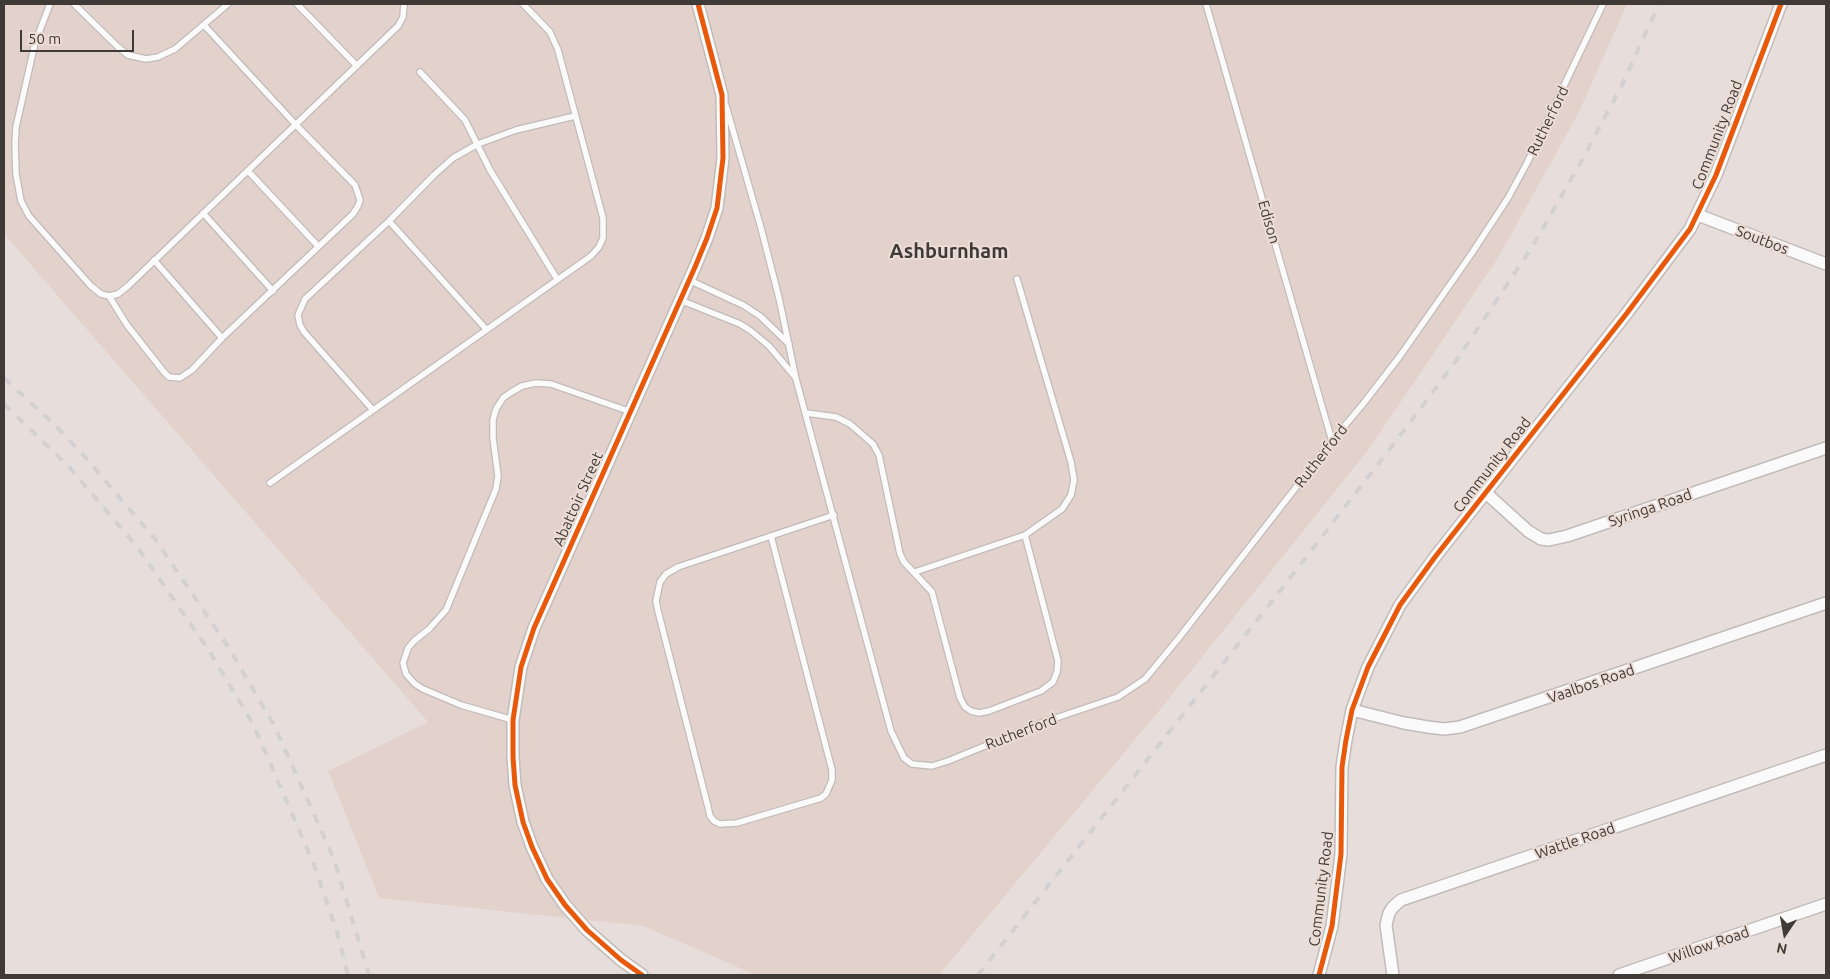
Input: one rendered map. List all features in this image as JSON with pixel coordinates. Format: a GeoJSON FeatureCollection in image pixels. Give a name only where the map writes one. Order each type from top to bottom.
{"type":"FeatureCollection","features":[{"type":"Feature","properties":{"kind":"street","name":"Abattoir Street"},"geometry":{"type":"LineString","coordinates":[[642,975],[621,960],[587,930],[565,905],[547,879],[523,822],[515,785],[513,720],[521,667],[534,628],[689,280],[707,238],[718,199],[723,158],[722,94],[698,4]]}},
{"type":"Feature","properties":{"kind":"street","name":"Community Road"},"geometry":{"type":"LineString","coordinates":[[1319,975],[1332,926],[1341,854],[1342,767],[1352,710],[1368,667],[1400,605],[1435,557],[1673,253],[1698,215],[1719,167],[1781,4]]}},
{"type":"Feature","properties":{"kind":"street","name":"Soutbos"},"geometry":{"type":"LineString","coordinates":[[1698,215],[1826,264]]}},
{"type":"Feature","properties":{"kind":"street","name":"Syringa Road"},"geometry":{"type":"LineString","coordinates":[[1486,492],[1528,531],[1541,539],[1549,540],[1826,448]]}},
{"type":"Feature","properties":{"kind":"street","name":"Vaalbos Road"},"geometry":{"type":"LineString","coordinates":[[1352,710],[1428,727],[1444,729],[1460,727],[1826,603]]}},
{"type":"Feature","properties":{"kind":"street","name":"Wattle Road"},"geometry":{"type":"LineString","coordinates":[[1393,975],[1386,925],[1393,906],[1401,900],[1826,755]]}},
{"type":"Feature","properties":{"kind":"street","name":"Willow Road"},"geometry":{"type":"LineString","coordinates":[[1619,975],[1826,904]]}},
{"type":"Feature","properties":{"kind":"lane"},"geometry":{"type":"LineString","coordinates":[[50,4],[35,43],[16,127],[16,169],[21,201],[28,216],[91,286],[101,294],[109,296],[118,294],[296,126],[398,26],[403,17],[404,4]]}},
{"type":"Feature","properties":{"kind":"lane"},"geometry":{"type":"LineString","coordinates":[[74,4],[118,48],[128,55],[146,59],[166,54],[175,49],[228,4]]}},
{"type":"Feature","properties":{"kind":"lane"},"geometry":{"type":"LineString","coordinates":[[297,4],[357,66]]}},
{"type":"Feature","properties":{"kind":"lane"},"geometry":{"type":"LineString","coordinates":[[270,483],[591,256],[599,247],[603,238],[603,218],[558,50],[550,32],[523,4]]}},
{"type":"Feature","properties":{"kind":"lane","name":"Edison"},"geometry":{"type":"LineString","coordinates":[[1206,4],[1332,441]]}},
{"type":"Feature","properties":{"kind":"lane","name":"Rutherford"},"geometry":{"type":"LineString","coordinates":[[912,764],[932,766],[948,762],[1041,723],[1118,697],[1145,679],[1400,356],[1472,253],[1508,198],[1555,107],[1602,4]]}},
{"type":"Feature","properties":{"kind":"lane"},"geometry":{"type":"LineString","coordinates":[[109,296],[141,345],[169,377],[180,378],[186,375],[222,338],[353,214],[358,206],[360,200],[355,185],[296,126],[204,24]]}},
{"type":"Feature","properties":{"kind":"lane"},"geometry":{"type":"LineString","coordinates":[[420,72],[464,120],[490,170],[557,279]]}},
{"type":"Feature","properties":{"kind":"lane","name":"Abattoir Street"},"geometry":{"type":"LineString","coordinates":[[722,94],[743,160],[779,298],[796,378],[891,731],[904,758],[912,764]]}},
{"type":"Feature","properties":{"kind":"lane"},"geometry":{"type":"LineString","coordinates":[[373,410],[304,332],[298,315],[305,300],[389,221],[444,165],[465,150],[516,130],[575,116]]}},
{"type":"Feature","properties":{"kind":"lane"},"geometry":{"type":"LineString","coordinates":[[248,171],[318,246]]}},
{"type":"Feature","properties":{"kind":"lane"},"geometry":{"type":"LineString","coordinates":[[203,213],[273,291]]}},
{"type":"Feature","properties":{"kind":"lane"},"geometry":{"type":"LineString","coordinates":[[389,221],[486,329]]}},
{"type":"Feature","properties":{"kind":"lane"},"geometry":{"type":"LineString","coordinates":[[154,260],[222,338]]}},
{"type":"Feature","properties":{"kind":"lane"},"geometry":{"type":"LineString","coordinates":[[915,572],[1025,535],[1062,509],[1071,496],[1074,480],[1071,462],[1017,279]]}},
{"type":"Feature","properties":{"kind":"lane"},"geometry":{"type":"LineString","coordinates":[[689,280],[743,305],[760,316],[789,344]]}},
{"type":"Feature","properties":{"kind":"lane","name":"Abattoir Street"},"geometry":{"type":"LineString","coordinates":[[680,300],[740,324],[756,334],[769,346],[796,378]]}},
{"type":"Feature","properties":{"kind":"lane"},"geometry":{"type":"LineString","coordinates":[[513,720],[461,705],[423,689],[415,684],[406,674],[403,663],[408,648],[446,610],[496,490],[498,476],[493,438],[493,420],[496,409],[503,398],[510,393],[522,386],[536,383],[551,384],[631,412]]}},
{"type":"Feature","properties":{"kind":"lane"},"geometry":{"type":"LineString","coordinates":[[806,413],[836,417],[850,424],[873,444],[879,455],[900,554],[904,562],[932,592],[960,698],[965,707],[971,711],[979,713],[989,711],[1048,687],[1053,682],[1057,672],[1058,661],[1025,535]]}},
{"type":"Feature","properties":{"kind":"lane"},"geometry":{"type":"LineString","coordinates":[[771,536],[832,770],[832,780],[826,794],[820,798],[737,822],[720,824],[710,816],[658,611],[657,592],[660,582],[666,574],[678,568],[771,536],[834,515]]}},
{"type":"Feature","properties":{"kind":"shaded area","name":"Ashburnham"},"geometry":{"type":"Polygon","coordinates":[[[4,4],[1627,4],[1578,114],[1498,258],[1369,449],[1158,712],[939,975],[756,975],[643,926],[379,898],[328,771],[428,722],[4,234],[4,4]]]}},
{"type":"Feature","properties":{"kind":"railway"},"geometry":{"type":"LineString","coordinates":[[978,975],[1280,591],[1458,358],[1532,247],[1580,164],[1621,87],[1659,4]]}},
{"type":"Feature","properties":{"kind":"railway"},"geometry":{"type":"LineString","coordinates":[[4,378],[54,424],[155,539],[227,645],[274,725],[334,859],[369,975]]}},
{"type":"Feature","properties":{"kind":"railway"},"geometry":{"type":"LineString","coordinates":[[4,404],[70,468],[138,548],[208,649],[253,724],[313,862],[337,932],[348,975]]}},
{"type":"Feature","properties":{"kind":"cycle path"},"geometry":{"type":"LineString","coordinates":[[642,975],[621,960],[587,930],[565,905],[547,879],[523,822],[515,785],[513,720],[521,667],[534,628],[695,267],[717,208],[723,158],[722,95],[698,4]]}},
{"type":"Feature","properties":{"kind":"cycle path"},"geometry":{"type":"LineString","coordinates":[[1319,975],[1332,926],[1341,854],[1342,767],[1346,740],[1352,710],[1368,667],[1400,605],[1435,557],[1627,313],[1690,229],[1716,175],[1781,4]]}},
{"type":"Feature","properties":{"kind":"district","name":"Ashburnham"},"geometry":{"type":"Point","coordinates":[949,251]}}]}
